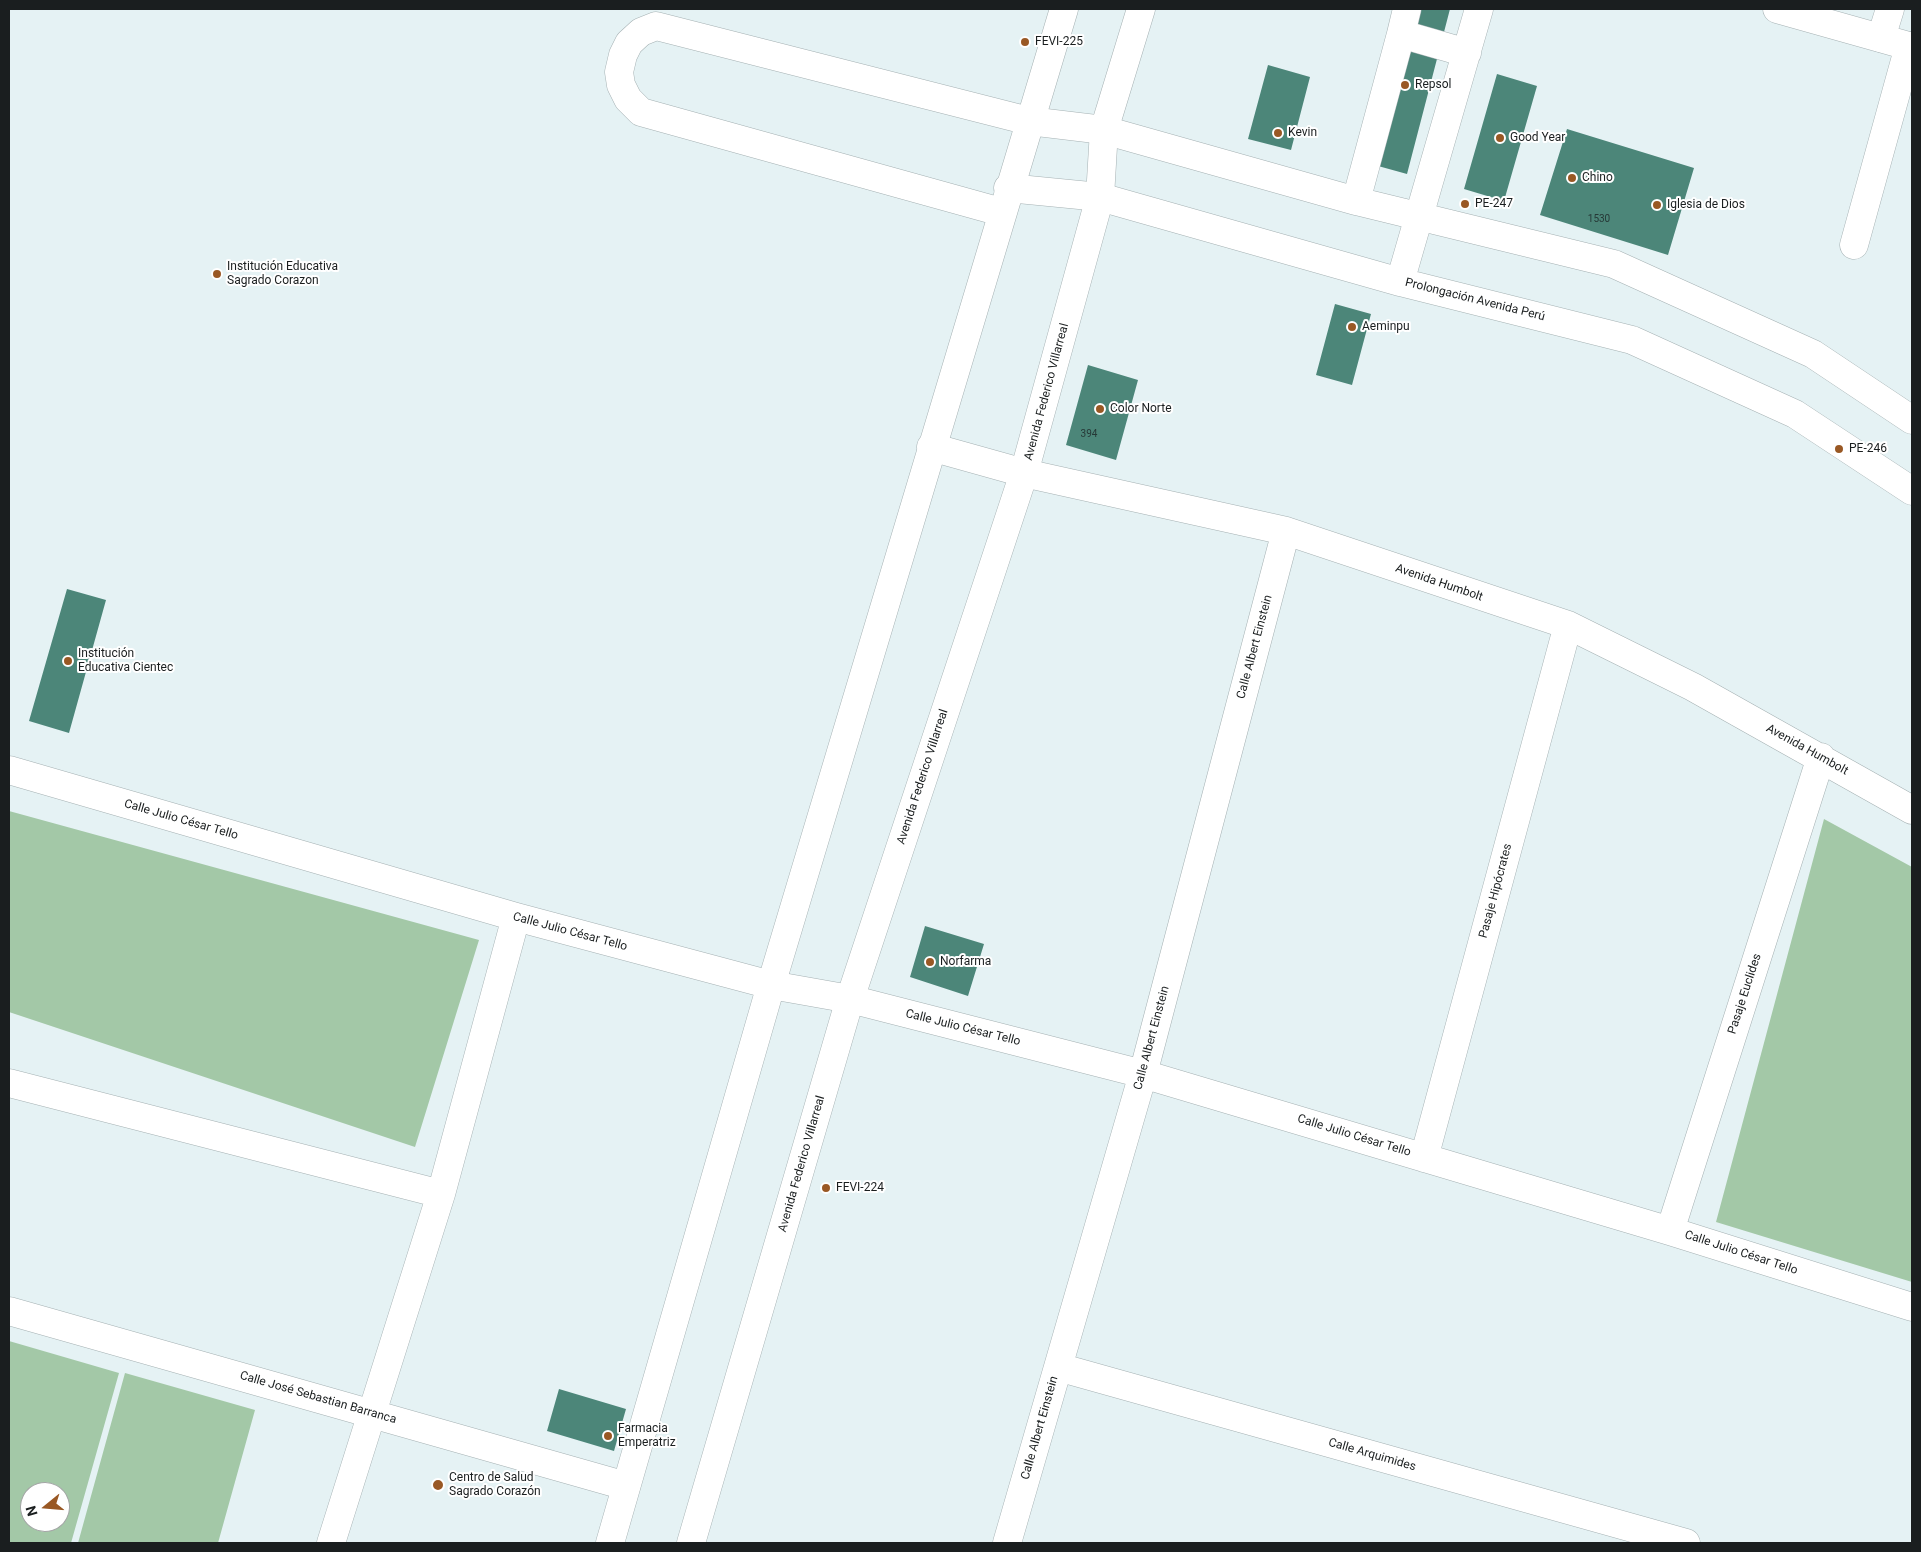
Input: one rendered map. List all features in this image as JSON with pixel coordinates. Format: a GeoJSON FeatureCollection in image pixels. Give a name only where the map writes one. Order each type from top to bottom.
{"type":"FeatureCollection","features":[{"type":"Feature","properties":{"kind":"street"},"geometry":{"type":"LineString","coordinates":[[610,1543],[771,985],[1005,200],[1064,9]]}},
{"type":"Feature","properties":{"kind":"street","name":"Avenida Federico Villarreal"},"geometry":{"type":"LineString","coordinates":[[691,1543],[850,999],[1024,472],[1100,197],[1104,130],[1141,9]]}},
{"type":"Feature","properties":{"kind":"street"},"geometry":{"type":"LineString","coordinates":[[1400,282],[1480,9]]}},
{"type":"Feature","properties":{"kind":"street"},"geometry":{"type":"LineString","coordinates":[[1777,9],[1910,46],[1854,245]]}},
{"type":"Feature","properties":{"kind":"street"},"geometry":{"type":"LineString","coordinates":[[1881,38],[1890,9]]}},
{"type":"Feature","properties":{"kind":"street"},"geometry":{"type":"LineString","coordinates":[[1356,201],[1404,22],[1466,53]]}},
{"type":"Feature","properties":{"kind":"street","name":"Prolongación Avenida Perú"},"geometry":{"type":"LineString","coordinates":[[1029,121],[656,26],[641,32],[629,43],[623,55],[619,72],[621,85],[628,99],[641,112],[1005,200],[1100,197],[1400,282],[1632,340],[1795,414],[1912,491]]}},
{"type":"Feature","properties":{"kind":"street"},"geometry":{"type":"LineString","coordinates":[[1029,121],[1104,130],[1356,201],[1614,264],[1814,354],[1912,420]]}},
{"type":"Feature","properties":{"kind":"street","name":"Avenida Humbolt"},"geometry":{"type":"LineString","coordinates":[[932,447],[1024,472],[1286,531],[1568,625],[1692,687],[1821,757],[1912,810]]}},
{"type":"Feature","properties":{"kind":"street","name":"Calle Albert Einstein"},"geometry":{"type":"LineString","coordinates":[[1007,1543],[1143,1074],[1286,531]]}},
{"type":"Feature","properties":{"kind":"street","name":"Pasaje Hipócrates"},"geometry":{"type":"LineString","coordinates":[[1424,1158],[1568,625]]}},
{"type":"Feature","properties":{"kind":"street","name":"Pasaje Euclides"},"geometry":{"type":"LineString","coordinates":[[1670,1230],[1821,757]]}},
{"type":"Feature","properties":{"kind":"street","name":"Calle Julio César Tello"},"geometry":{"type":"LineString","coordinates":[[9,770],[516,917],[771,985],[850,999],[1143,1074],[1670,1230],[1912,1307]]}},
{"type":"Feature","properties":{"kind":"street"},"geometry":{"type":"LineString","coordinates":[[331,1543],[441,1194],[516,917]]}},
{"type":"Feature","properties":{"kind":"street"},"geometry":{"type":"LineString","coordinates":[[9,1083],[441,1194]]}},
{"type":"Feature","properties":{"kind":"street","name":"Calle José Sebastian Barranca"},"geometry":{"type":"LineString","coordinates":[[9,1311],[626,1486]]}},
{"type":"Feature","properties":{"kind":"street","name":"Calle Arquimides"},"geometry":{"type":"LineString","coordinates":[[1058,1367],[1686,1543]]}},
{"type":"Feature","properties":{"kind":"green space"},"geometry":{"type":"Polygon","coordinates":[[[9,811],[479,940],[415,1147],[9,1012],[9,811]]]}},
{"type":"Feature","properties":{"kind":"green space"},"geometry":{"type":"Polygon","coordinates":[[[1824,819],[1912,867],[1912,1282],[1716,1222],[1824,819]]]}},
{"type":"Feature","properties":{"kind":"green space"},"geometry":{"type":"Polygon","coordinates":[[[9,1341],[119,1373],[71,1543],[9,1543],[9,1341]]]}},
{"type":"Feature","properties":{"kind":"green space"},"geometry":{"type":"Polygon","coordinates":[[[125,1373],[255,1410],[218,1543],[78,1543],[125,1373]]]}},
{"type":"Feature","properties":{"kind":"building","name":"Repsol"},"geometry":{"type":"Polygon","coordinates":[[[1400,9],[1450,9],[1407,174],[1360,161],[1400,9]]]}},
{"type":"Feature","properties":{"kind":"building"},"geometry":{"type":"Polygon","coordinates":[[[1268,65],[1310,77],[1291,150],[1248,139],[1268,65]]]}},
{"type":"Feature","properties":{"kind":"building","name":"Good Year"},"geometry":{"type":"Polygon","coordinates":[[[1497,74],[1537,86],[1504,201],[1464,189],[1497,74]]]}},
{"type":"Feature","properties":{"kind":"building"},"geometry":{"type":"Polygon","coordinates":[[[1567,129],[1694,168],[1668,255],[1540,215],[1567,129]]]}},
{"type":"Feature","properties":{"kind":"building"},"geometry":{"type":"Polygon","coordinates":[[[1335,304],[1371,314],[1352,385],[1316,375],[1335,304]]]}},
{"type":"Feature","properties":{"kind":"building"},"geometry":{"type":"Polygon","coordinates":[[[1088,365],[1138,380],[1116,460],[1066,445],[1088,365]]]}},
{"type":"Feature","properties":{"kind":"building","name":"Institución Educativa Cientec"},"geometry":{"type":"Polygon","coordinates":[[[67,589],[106,600],[69,733],[29,721],[67,589]]]}},
{"type":"Feature","properties":{"kind":"building"},"geometry":{"type":"Polygon","coordinates":[[[925,926],[984,944],[968,996],[910,977],[925,926]]]}},
{"type":"Feature","properties":{"kind":"building"},"geometry":{"type":"Polygon","coordinates":[[[559,1389],[626,1409],[614,1451],[547,1431],[559,1389]]]}},
{"type":"Feature","properties":{"kind":"place","name":"FEVI-225"},"geometry":{"type":"Point","coordinates":[1025,42]}},
{"type":"Feature","properties":{"kind":"place","name":"Repsol"},"geometry":{"type":"Point","coordinates":[1405,85]}},
{"type":"Feature","properties":{"kind":"place","name":"Kevin"},"geometry":{"type":"Point","coordinates":[1278,133]}},
{"type":"Feature","properties":{"kind":"place","name":"Good Year"},"geometry":{"type":"Point","coordinates":[1500,138]}},
{"type":"Feature","properties":{"kind":"place","name":"Chino"},"geometry":{"type":"Point","coordinates":[1572,178]}},
{"type":"Feature","properties":{"kind":"place","name":"PE-247"},"geometry":{"type":"Point","coordinates":[1465,204]}},
{"type":"Feature","properties":{"kind":"place","name":"Iglesia de Dios"},"geometry":{"type":"Point","coordinates":[1657,205]}},
{"type":"Feature","properties":{"kind":"place","name":"Institución Educativa Sagrado Corazon"},"geometry":{"type":"Point","coordinates":[217,274]}},
{"type":"Feature","properties":{"kind":"place","name":"Aeminpu"},"geometry":{"type":"Point","coordinates":[1352,327]}},
{"type":"Feature","properties":{"kind":"place","name":"Color Norte"},"geometry":{"type":"Point","coordinates":[1100,409]}},
{"type":"Feature","properties":{"kind":"place","name":"PE-246"},"geometry":{"type":"Point","coordinates":[1839,449]}},
{"type":"Feature","properties":{"kind":"place","name":"Institución Educativa Cientec"},"geometry":{"type":"Point","coordinates":[68,661]}},
{"type":"Feature","properties":{"kind":"place","name":"Norfarma"},"geometry":{"type":"Point","coordinates":[930,962]}},
{"type":"Feature","properties":{"kind":"place","name":"FEVI-224"},"geometry":{"type":"Point","coordinates":[826,1188]}},
{"type":"Feature","properties":{"kind":"place","name":"Farmacia Emperatriz"},"geometry":{"type":"Point","coordinates":[608,1436]}},
{"type":"Feature","properties":{"kind":"place","name":"Centro de Salud Sagrado Corazón"},"geometry":{"type":"Point","coordinates":[438,1485]}}]}
